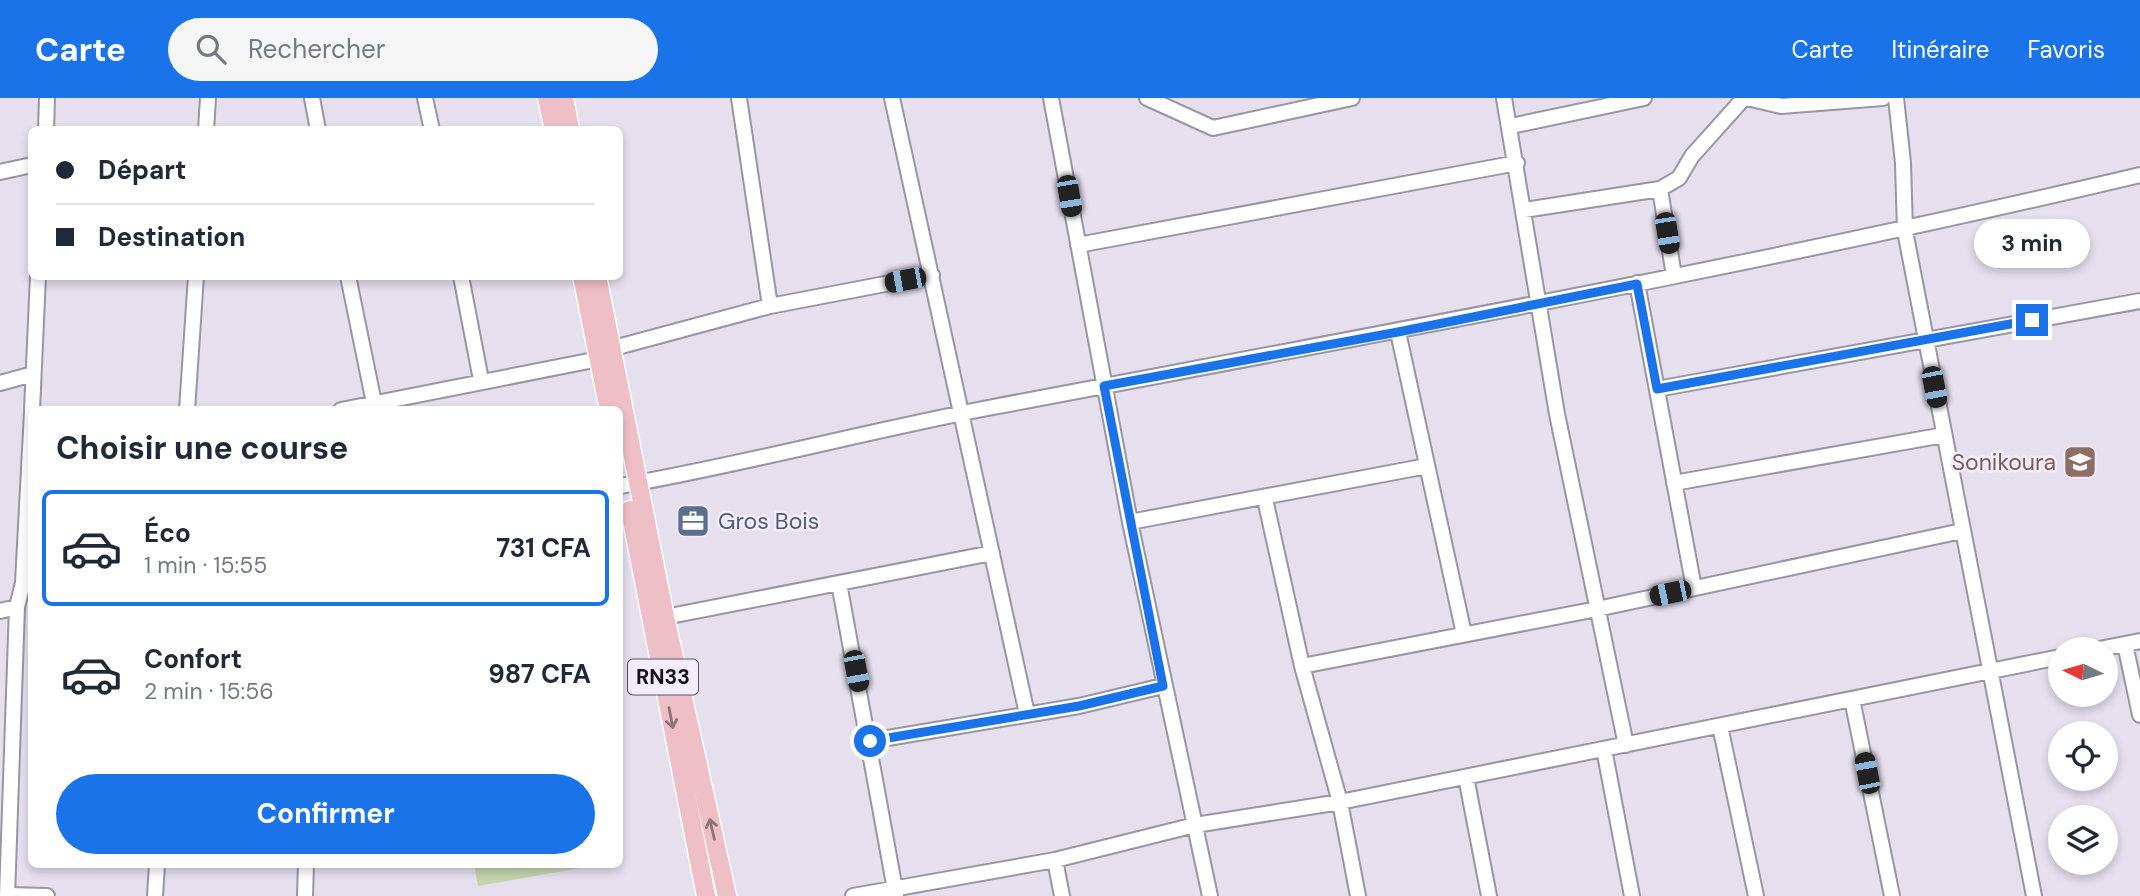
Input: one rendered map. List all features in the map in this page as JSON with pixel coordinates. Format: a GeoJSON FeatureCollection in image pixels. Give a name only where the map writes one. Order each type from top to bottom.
{"type":"FeatureCollection","features":[{"type":"Feature","properties":{"kind":"main road"},"geometry":{"type":"LineString","coordinates":[[547,98],[553,126]]}},
{"type":"Feature","properties":{"kind":"main road"},"geometry":{"type":"LineString","coordinates":[[564,98],[569,126]]}},
{"type":"Feature","properties":{"kind":"main road","name":"RN33"},"geometry":{"type":"LineString","coordinates":[[583,280],[604,354],[613,406]]}},
{"type":"Feature","properties":{"kind":"main road","name":"RN33"},"geometry":{"type":"LineString","coordinates":[[597,280],[609,406]]}},
{"type":"Feature","properties":{"kind":"main road","name":"RN33"},"geometry":{"type":"LineString","coordinates":[[623,462],[706,896]]}},
{"type":"Feature","properties":{"kind":"main road","name":"RN33"},"geometry":{"type":"LineString","coordinates":[[627,485],[664,617],[727,896]]}},
{"type":"Feature","properties":{"kind":"street"},"geometry":{"type":"LineString","coordinates":[[46,126],[47,98]]}},
{"type":"Feature","properties":{"kind":"street"},"geometry":{"type":"LineString","coordinates":[[206,126],[208,98]]}},
{"type":"Feature","properties":{"kind":"street"},"geometry":{"type":"LineString","coordinates":[[312,98],[317,126]]}},
{"type":"Feature","properties":{"kind":"street"},"geometry":{"type":"LineString","coordinates":[[425,98],[431,126]]}},
{"type":"Feature","properties":{"kind":"street"},"geometry":{"type":"LineString","coordinates":[[738,98],[771,306]]}},
{"type":"Feature","properties":{"kind":"street"},"geometry":{"type":"LineString","coordinates":[[892,98],[1027,714]]}},
{"type":"Feature","properties":{"kind":"street"},"geometry":{"type":"LineString","coordinates":[[1051,98],[1130,522],[1210,896]]}},
{"type":"Feature","properties":{"kind":"street"},"geometry":{"type":"LineString","coordinates":[[1147,98],[1213,128],[1352,98]]}},
{"type":"Feature","properties":{"kind":"street"},"geometry":{"type":"LineString","coordinates":[[1504,98],[1511,125],[1557,414],[1626,745]]}},
{"type":"Feature","properties":{"kind":"street"},"geometry":{"type":"LineString","coordinates":[[1511,125],[1644,98]]}},
{"type":"Feature","properties":{"kind":"street"},"geometry":{"type":"LineString","coordinates":[[1524,210],[1660,189],[1679,178],[1692,156],[1746,98],[1756,103],[1781,106],[1883,98]]}},
{"type":"Feature","properties":{"kind":"street"},"geometry":{"type":"LineString","coordinates":[[1896,98],[1903,163],[1905,231],[2034,896]]}},
{"type":"Feature","properties":{"kind":"street"},"geometry":{"type":"LineString","coordinates":[[1078,246],[1517,163]]}},
{"type":"Feature","properties":{"kind":"street"},"geometry":{"type":"LineString","coordinates":[[0,172],[28,166]]}},
{"type":"Feature","properties":{"kind":"street"},"geometry":{"type":"LineString","coordinates":[[627,485],[960,414],[1398,332],[1905,231],[2140,175]]}},
{"type":"Feature","properties":{"kind":"street"},"geometry":{"type":"LineString","coordinates":[[1660,189],[1674,276]]}},
{"type":"Feature","properties":{"kind":"street"},"geometry":{"type":"LineString","coordinates":[[360,406],[604,354],[771,306],[932,275]]}},
{"type":"Feature","properties":{"kind":"street"},"geometry":{"type":"LineString","coordinates":[[32,406],[38,280]]}},
{"type":"Feature","properties":{"kind":"street"},"geometry":{"type":"LineString","coordinates":[[187,406],[196,280]]}},
{"type":"Feature","properties":{"kind":"street"},"geometry":{"type":"LineString","coordinates":[[349,280],[374,403]]}},
{"type":"Feature","properties":{"kind":"street"},"geometry":{"type":"LineString","coordinates":[[462,280],[481,380]]}},
{"type":"Feature","properties":{"kind":"street"},"geometry":{"type":"LineString","coordinates":[[1637,284],[1694,588]]}},
{"type":"Feature","properties":{"kind":"street"},"geometry":{"type":"LineString","coordinates":[[1657,389],[1925,338],[2140,301]]}},
{"type":"Feature","properties":{"kind":"street"},"geometry":{"type":"LineString","coordinates":[[1398,332],[1464,635]]}},
{"type":"Feature","properties":{"kind":"street"},"geometry":{"type":"LineString","coordinates":[[0,383],[33,374]]}},
{"type":"Feature","properties":{"kind":"street"},"geometry":{"type":"LineString","coordinates":[[1674,483],[1944,435]]}},
{"type":"Feature","properties":{"kind":"street"},"geometry":{"type":"LineString","coordinates":[[1130,522],[1265,499],[1427,466]]}},
{"type":"Feature","properties":{"kind":"street"},"geometry":{"type":"LineString","coordinates":[[1265,499],[1301,666],[1340,802],[1358,896]]}},
{"type":"Feature","properties":{"kind":"street"},"geometry":{"type":"LineString","coordinates":[[1301,666],[1597,609],[1962,531]]}},
{"type":"Feature","properties":{"kind":"street"},"geometry":{"type":"LineString","coordinates":[[28,549],[27,583],[17,607],[5,825],[7,895],[47,896]]}},
{"type":"Feature","properties":{"kind":"street"},"geometry":{"type":"LineString","coordinates":[[664,617],[992,553]]}},
{"type":"Feature","properties":{"kind":"street"},"geometry":{"type":"LineString","coordinates":[[839,583],[870,741],[895,892]]}},
{"type":"Feature","properties":{"kind":"street"},"geometry":{"type":"LineString","coordinates":[[0,611],[17,607]]}},
{"type":"Feature","properties":{"kind":"street"},"geometry":{"type":"LineString","coordinates":[[2133,642],[2140,715]]}},
{"type":"Feature","properties":{"kind":"street"},"geometry":{"type":"LineString","coordinates":[[853,896],[895,892],[1055,860],[1195,825],[1340,802],[2048,660]]}},
{"type":"Feature","properties":{"kind":"street"},"geometry":{"type":"LineString","coordinates":[[870,741],[1079,706],[1163,686]]}},
{"type":"Feature","properties":{"kind":"street"},"geometry":{"type":"LineString","coordinates":[[1852,699],[1892,896]]}},
{"type":"Feature","properties":{"kind":"street"},"geometry":{"type":"LineString","coordinates":[[1720,726],[1756,896]]}},
{"type":"Feature","properties":{"kind":"street"},"geometry":{"type":"LineString","coordinates":[[1604,750],[1632,896]]}},
{"type":"Feature","properties":{"kind":"street"},"geometry":{"type":"LineString","coordinates":[[1466,777],[1489,896]]}},
{"type":"Feature","properties":{"kind":"street"},"geometry":{"type":"LineString","coordinates":[[1055,860],[1062,896]]}},
{"type":"Feature","properties":{"kind":"street"},"geometry":{"type":"LineString","coordinates":[[155,896],[157,868]]}},
{"type":"Feature","properties":{"kind":"street"},"geometry":{"type":"LineString","coordinates":[[305,896],[306,868]]}},
{"type":"Feature","properties":{"kind":"green space"},"geometry":{"type":"Polygon","coordinates":[[[475,868],[581,868],[478,886],[475,868]]]}},
{"type":"Feature","properties":{"kind":"place","name":"Sonikoura"},"geometry":{"type":"Point","coordinates":[2080,462]}},
{"type":"Feature","properties":{"kind":"place","name":"Gros Bois"},"geometry":{"type":"Point","coordinates":[693,521]}},
{"type":"Feature","properties":{"kind":"route"},"geometry":{"type":"LineString","coordinates":[[870,741],[1079,706],[1163,686],[1104,386],[1398,332],[1637,284],[1657,389],[2032,320]]}}]}
